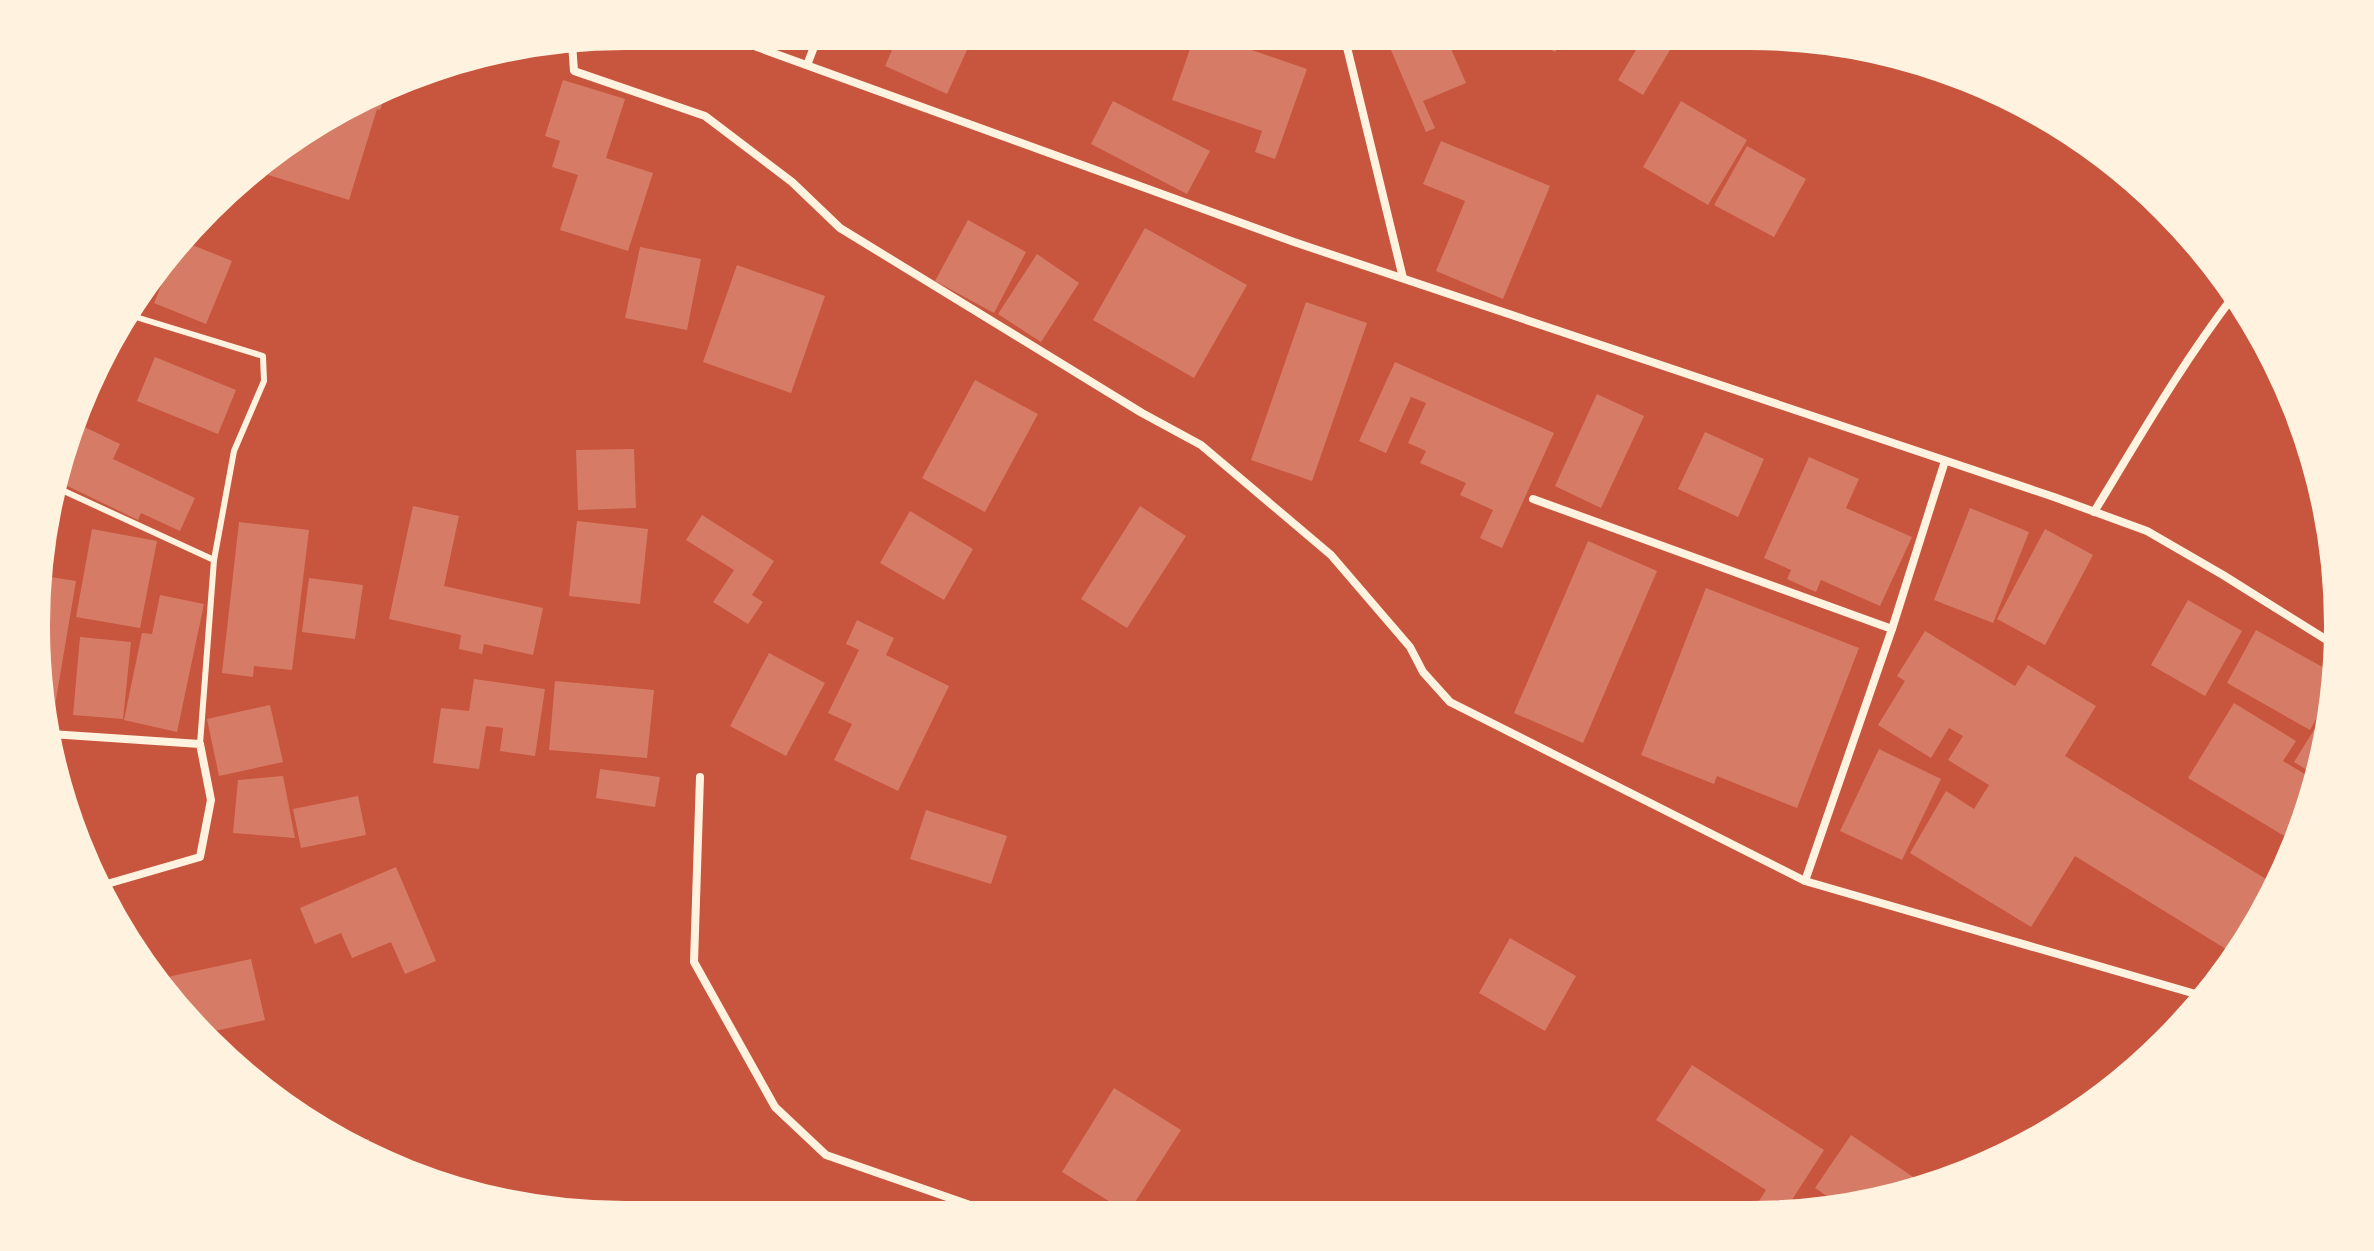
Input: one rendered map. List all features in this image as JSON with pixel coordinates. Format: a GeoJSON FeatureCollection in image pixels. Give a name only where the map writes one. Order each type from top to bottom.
{"type":"FeatureCollection","features":[{"type":"Feature","properties":{"kind":"street"},"geometry":{"type":"LineString","coordinates":[[760,48],[1294,242],[2147,531],[2326,639]]}},
{"type":"Feature","properties":{"kind":"street"},"geometry":{"type":"LineString","coordinates":[[807,65],[814,48]]}},
{"type":"Feature","properties":{"kind":"street"},"geometry":{"type":"LineString","coordinates":[[1347,48],[1403,278]]}},
{"type":"Feature","properties":{"kind":"street"},"geometry":{"type":"LineString","coordinates":[[573,51],[574,71],[705,116],[792,182],[840,228],[1142,413],[1201,445],[1331,555],[1410,647],[1423,672],[1450,702],[1805,881],[2193,993]]}},
{"type":"Feature","properties":{"kind":"street"},"geometry":{"type":"LineString","coordinates":[[2094,512],[2176,377],[2228,303]]}},
{"type":"Feature","properties":{"kind":"street"},"geometry":{"type":"LineString","coordinates":[[1805,881],[1892,629],[1945,461]]}},
{"type":"Feature","properties":{"kind":"street"},"geometry":{"type":"LineString","coordinates":[[1533,499],[1892,629]]}},
{"type":"Feature","properties":{"kind":"street"},"geometry":{"type":"LineString","coordinates":[[58,734],[200,744],[211,800],[200,857],[109,883]]}},
{"type":"Feature","properties":{"kind":"street"},"geometry":{"type":"LineString","coordinates":[[700,777],[694,962],[775,1107],[826,1155],[964,1203]]}},
{"type":"Feature","properties":{"kind":"lane"},"geometry":{"type":"LineString","coordinates":[[137,317],[263,356],[264,381],[234,451],[214,560],[200,744]]}},
{"type":"Feature","properties":{"kind":"lane"},"geometry":{"type":"LineString","coordinates":[[64,491],[214,560]]}},
{"type":"Feature","properties":{"kind":"building"},"geometry":{"type":"Polygon","coordinates":[[[893,48],[968,48],[947,94],[885,66],[893,48]]]}},
{"type":"Feature","properties":{"kind":"building"},"geometry":{"type":"Polygon","coordinates":[[[1190,48],[1246,48],[1307,69],[1275,159],[1255,152],[1262,131],[1172,100],[1190,48]]]}},
{"type":"Feature","properties":{"kind":"building"},"geometry":{"type":"Polygon","coordinates":[[[1390,48],[1451,48],[1466,83],[1423,101],[1435,128],[1426,132],[1390,48]]]}},
{"type":"Feature","properties":{"kind":"building"},"geometry":{"type":"Polygon","coordinates":[[[1637,48],[1671,48],[1643,95],[1618,80],[1637,48]]]}},
{"type":"Feature","properties":{"kind":"building"},"geometry":{"type":"Polygon","coordinates":[[[563,80],[625,99],[606,158],[653,173],[628,251],[560,230],[578,175],[552,167],[560,141],[545,136],[563,80]]]}},
{"type":"Feature","properties":{"kind":"building"},"geometry":{"type":"Polygon","coordinates":[[[1113,101],[1210,151],[1187,194],[1091,144],[1113,101]]]}},
{"type":"Feature","properties":{"kind":"building"},"geometry":{"type":"Polygon","coordinates":[[[1681,101],[1747,140],[1708,205],[1643,167],[1681,101]]]}},
{"type":"Feature","properties":{"kind":"building"},"geometry":{"type":"Polygon","coordinates":[[[383,102],[380,110],[377,109],[349,200],[265,174],[337,125],[383,102]]]}},
{"type":"Feature","properties":{"kind":"building"},"geometry":{"type":"Polygon","coordinates":[[[1441,141],[1550,186],[1503,299],[1436,271],[1465,201],[1423,184],[1441,141]]]}},
{"type":"Feature","properties":{"kind":"building"},"geometry":{"type":"Polygon","coordinates":[[[1747,146],[1806,179],[1774,237],[1714,205],[1747,146]]]}},
{"type":"Feature","properties":{"kind":"building"},"geometry":{"type":"Polygon","coordinates":[[[968,220],[1026,252],[994,313],[935,281],[968,220]]]}},
{"type":"Feature","properties":{"kind":"building"},"geometry":{"type":"Polygon","coordinates":[[[1145,228],[1247,285],[1194,378],[1093,320],[1145,228]]]}},
{"type":"Feature","properties":{"kind":"building"},"geometry":{"type":"Polygon","coordinates":[[[191,245],[232,261],[206,324],[154,303],[164,278],[191,245]]]}},
{"type":"Feature","properties":{"kind":"building"},"geometry":{"type":"Polygon","coordinates":[[[640,247],[701,259],[687,330],[625,318],[640,247]]]}},
{"type":"Feature","properties":{"kind":"building"},"geometry":{"type":"Polygon","coordinates":[[[1037,254],[1079,283],[1041,342],[998,314],[1037,254]]]}},
{"type":"Feature","properties":{"kind":"building"},"geometry":{"type":"Polygon","coordinates":[[[737,265],[825,296],[791,393],[703,362],[737,265]]]}},
{"type":"Feature","properties":{"kind":"building"},"geometry":{"type":"Polygon","coordinates":[[[1306,302],[1367,323],[1312,481],[1251,460],[1306,302]]]}},
{"type":"Feature","properties":{"kind":"building"},"geometry":{"type":"Polygon","coordinates":[[[155,357],[236,390],[218,434],[137,401],[155,357]]]}},
{"type":"Feature","properties":{"kind":"building"},"geometry":{"type":"Polygon","coordinates":[[[1395,362],[1554,433],[1502,548],[1480,538],[1493,510],[1460,495],[1466,483],[1420,463],[1426,451],[1408,443],[1426,403],[1411,397],[1386,453],[1359,441],[1395,362]]]}},
{"type":"Feature","properties":{"kind":"building"},"geometry":{"type":"Polygon","coordinates":[[[975,380],[1038,414],[985,512],[922,478],[975,380]]]}},
{"type":"Feature","properties":{"kind":"building"},"geometry":{"type":"Polygon","coordinates":[[[1597,394],[1644,416],[1601,508],[1555,486],[1597,394]]]}},
{"type":"Feature","properties":{"kind":"building"},"geometry":{"type":"Polygon","coordinates":[[[84,427],[120,444],[113,459],[195,498],[180,531],[141,513],[138,520],[66,485],[84,427]]]}},
{"type":"Feature","properties":{"kind":"building"},"geometry":{"type":"Polygon","coordinates":[[[1705,432],[1764,459],[1738,517],[1678,489],[1705,432]]]}},
{"type":"Feature","properties":{"kind":"building"},"geometry":{"type":"Polygon","coordinates":[[[634,449],[636,508],[578,510],[576,450],[634,449]]]}},
{"type":"Feature","properties":{"kind":"building"},"geometry":{"type":"Polygon","coordinates":[[[1809,457],[1859,479],[1846,508],[1912,537],[1880,606],[1821,580],[1816,592],[1787,579],[1791,570],[1764,558],[1809,457]]]}},
{"type":"Feature","properties":{"kind":"building"},"geometry":{"type":"Polygon","coordinates":[[[413,506],[459,516],[444,586],[543,608],[533,655],[484,644],[482,654],[459,649],[461,635],[389,619],[413,506]]]}},
{"type":"Feature","properties":{"kind":"building"},"geometry":{"type":"Polygon","coordinates":[[[1140,506],[1186,536],[1127,628],[1081,599],[1140,506]]]}},
{"type":"Feature","properties":{"kind":"building"},"geometry":{"type":"Polygon","coordinates":[[[1970,508],[2029,532],[1993,623],[1934,600],[1970,508]]]}},
{"type":"Feature","properties":{"kind":"building"},"geometry":{"type":"Polygon","coordinates":[[[910,511],[973,549],[944,600],[880,563],[910,511]]]}},
{"type":"Feature","properties":{"kind":"building"},"geometry":{"type":"Polygon","coordinates":[[[702,515],[774,561],[752,595],[763,602],[748,624],[713,602],[734,570],[686,540],[702,515]]]}},
{"type":"Feature","properties":{"kind":"building"},"geometry":{"type":"Polygon","coordinates":[[[577,521],[648,529],[640,604],[569,596],[577,521]]]}},
{"type":"Feature","properties":{"kind":"building"},"geometry":{"type":"Polygon","coordinates":[[[239,522],[309,530],[292,670],[254,666],[253,677],[222,673],[239,522]]]}},
{"type":"Feature","properties":{"kind":"building"},"geometry":{"type":"Polygon","coordinates":[[[92,529],[157,541],[140,628],[76,617],[92,529]]]}},
{"type":"Feature","properties":{"kind":"building"},"geometry":{"type":"Polygon","coordinates":[[[2045,529],[2093,555],[2045,645],[1997,619],[2045,529]]]}},
{"type":"Feature","properties":{"kind":"building"},"geometry":{"type":"Polygon","coordinates":[[[1588,541],[1657,571],[1583,743],[1514,713],[1588,541]]]}},
{"type":"Feature","properties":{"kind":"building"},"geometry":{"type":"Polygon","coordinates":[[[50,577],[76,581],[54,709],[49,663],[50,577]]]}},
{"type":"Feature","properties":{"kind":"building"},"geometry":{"type":"Polygon","coordinates":[[[309,578],[363,585],[355,639],[302,632],[309,578]]]}},
{"type":"Feature","properties":{"kind":"building"},"geometry":{"type":"Polygon","coordinates":[[[1706,588],[1859,648],[1797,808],[1717,776],[1714,784],[1641,755],[1706,588]]]}},
{"type":"Feature","properties":{"kind":"building"},"geometry":{"type":"Polygon","coordinates":[[[160,595],[204,604],[177,732],[124,720],[142,633],[152,634],[160,595]]]}},
{"type":"Feature","properties":{"kind":"building"},"geometry":{"type":"Polygon","coordinates":[[[2188,600],[2242,631],[2205,696],[2151,665],[2188,600]]]}},
{"type":"Feature","properties":{"kind":"building"},"geometry":{"type":"Polygon","coordinates":[[[857,620],[894,638],[886,655],[949,686],[898,791],[834,760],[852,724],[828,713],[859,650],[846,644],[857,620]]]}},
{"type":"Feature","properties":{"kind":"building"},"geometry":{"type":"Polygon","coordinates":[[[2256,630],[2324,668],[2319,714],[2310,730],[2227,683],[2256,630]]]}},
{"type":"Feature","properties":{"kind":"building"},"geometry":{"type":"Polygon","coordinates":[[[1925,631],[2015,686],[2028,665],[2096,706],[2065,756],[2267,879],[2227,949],[2075,856],[2031,927],[1910,853],[1946,791],[1974,809],[1989,785],[1948,760],[1963,736],[1949,728],[1931,758],[1878,725],[1905,681],[1897,676],[1925,631]]]}},
{"type":"Feature","properties":{"kind":"building"},"geometry":{"type":"Polygon","coordinates":[[[80,637],[131,642],[123,719],[73,715],[80,637]]]}},
{"type":"Feature","properties":{"kind":"building"},"geometry":{"type":"Polygon","coordinates":[[[769,653],[825,683],[786,756],[730,726],[769,653]]]}},
{"type":"Feature","properties":{"kind":"building"},"geometry":{"type":"Polygon","coordinates":[[[474,679],[545,689],[535,756],[500,751],[503,728],[486,726],[479,769],[433,763],[441,708],[469,711],[474,679]]]}},
{"type":"Feature","properties":{"kind":"building"},"geometry":{"type":"Polygon","coordinates":[[[555,681],[654,690],[647,758],[549,750],[555,681]]]}},
{"type":"Feature","properties":{"kind":"building"},"geometry":{"type":"Polygon","coordinates":[[[2234,703],[2296,741],[2283,761],[2306,775],[2285,837],[2188,778],[2234,703]]]}},
{"type":"Feature","properties":{"kind":"building"},"geometry":{"type":"Polygon","coordinates":[[[270,705],[283,762],[219,776],[207,719],[270,705]]]}},
{"type":"Feature","properties":{"kind":"building"},"geometry":{"type":"Polygon","coordinates":[[[2317,725],[2307,770],[2294,762],[2317,725]]]}},
{"type":"Feature","properties":{"kind":"building"},"geometry":{"type":"Polygon","coordinates":[[[1879,749],[1941,779],[1902,860],[1840,831],[1879,749]]]}},
{"type":"Feature","properties":{"kind":"building"},"geometry":{"type":"Polygon","coordinates":[[[600,769],[660,777],[655,807],[596,798],[600,769]]]}},
{"type":"Feature","properties":{"kind":"building"},"geometry":{"type":"Polygon","coordinates":[[[283,776],[295,838],[233,833],[238,780],[283,776]]]}},
{"type":"Feature","properties":{"kind":"building"},"geometry":{"type":"Polygon","coordinates":[[[358,796],[366,835],[301,848],[293,809],[358,796]]]}},
{"type":"Feature","properties":{"kind":"building"},"geometry":{"type":"Polygon","coordinates":[[[926,810],[1007,836],[991,884],[910,859],[926,810]]]}},
{"type":"Feature","properties":{"kind":"building"},"geometry":{"type":"Polygon","coordinates":[[[396,867],[436,961],[405,974],[391,942],[352,958],[341,933],[315,944],[300,908],[396,867]]]}},
{"type":"Feature","properties":{"kind":"building"},"geometry":{"type":"Polygon","coordinates":[[[1510,938],[1576,976],[1545,1031],[1479,993],[1510,938]]]}},
{"type":"Feature","properties":{"kind":"building"},"geometry":{"type":"Polygon","coordinates":[[[251,959],[265,1020],[214,1031],[167,977],[251,959]]]}},
{"type":"Feature","properties":{"kind":"building"},"geometry":{"type":"Polygon","coordinates":[[[1692,1065],[1824,1150],[1791,1201],[1758,1203],[1766,1190],[1656,1120],[1692,1065]]]}},
{"type":"Feature","properties":{"kind":"building"},"geometry":{"type":"Polygon","coordinates":[[[1114,1088],[1181,1130],[1134,1203],[1112,1203],[1062,1172],[1114,1088]]]}},
{"type":"Feature","properties":{"kind":"building"},"geometry":{"type":"Polygon","coordinates":[[[1851,1135],[1915,1178],[1829,1197],[1815,1188],[1851,1135]]]}}]}
